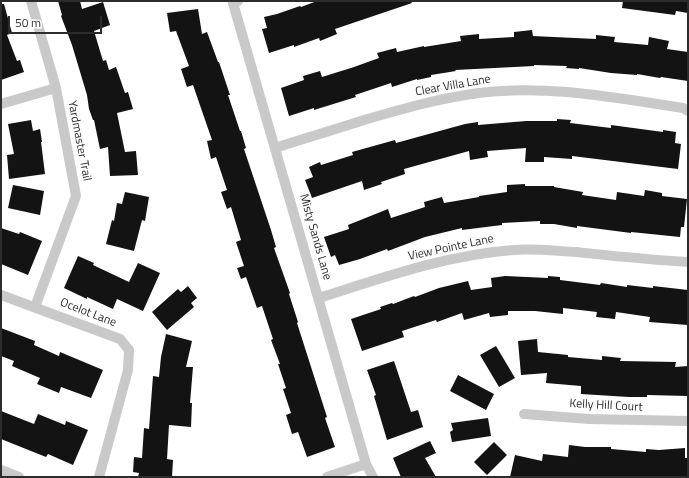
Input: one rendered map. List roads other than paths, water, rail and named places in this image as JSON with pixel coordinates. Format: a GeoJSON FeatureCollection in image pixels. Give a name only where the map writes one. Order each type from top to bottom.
{"type":"FeatureCollection","features":[{"type":"Feature","properties":{"kind":"street","name":"Yardmaster Trail"},"geometry":{"type":"LineString","coordinates":[[31,1],[56,88],[76,196],[35,307]]}},
{"type":"Feature","properties":{"kind":"street","name":"Misty Sands Lane"},"geometry":{"type":"LineString","coordinates":[[236,2],[275,148],[366,464],[373,477]]}},
{"type":"Feature","properties":{"kind":"street"},"geometry":{"type":"LineString","coordinates":[[1,104],[56,88]]}},
{"type":"Feature","properties":{"kind":"street","name":"Clear Villa Lane"},"geometry":{"type":"LineString","coordinates":[[275,148],[426,102],[479,92],[526,90],[570,92],[683,108],[688,111]]}},
{"type":"Feature","properties":{"kind":"street","name":"View Pointe Lane"},"geometry":{"type":"LineString","coordinates":[[319,298],[389,275],[456,258],[514,249],[557,251],[688,262]]}},
{"type":"Feature","properties":{"kind":"street","name":"Ocelot Lane"},"geometry":{"type":"LineString","coordinates":[[1,295],[120,339],[129,350],[128,370],[99,477]]}},
{"type":"Feature","properties":{"kind":"street","name":"Kelly Hill Court"},"geometry":{"type":"LineString","coordinates":[[524,414],[589,419],[688,421]]}},
{"type":"Feature","properties":{"kind":"street"},"geometry":{"type":"LineString","coordinates":[[327,477],[366,464]]}},
{"type":"Feature","properties":{"kind":"street"},"geometry":{"type":"LineString","coordinates":[[1,470],[19,477]]}}]}
